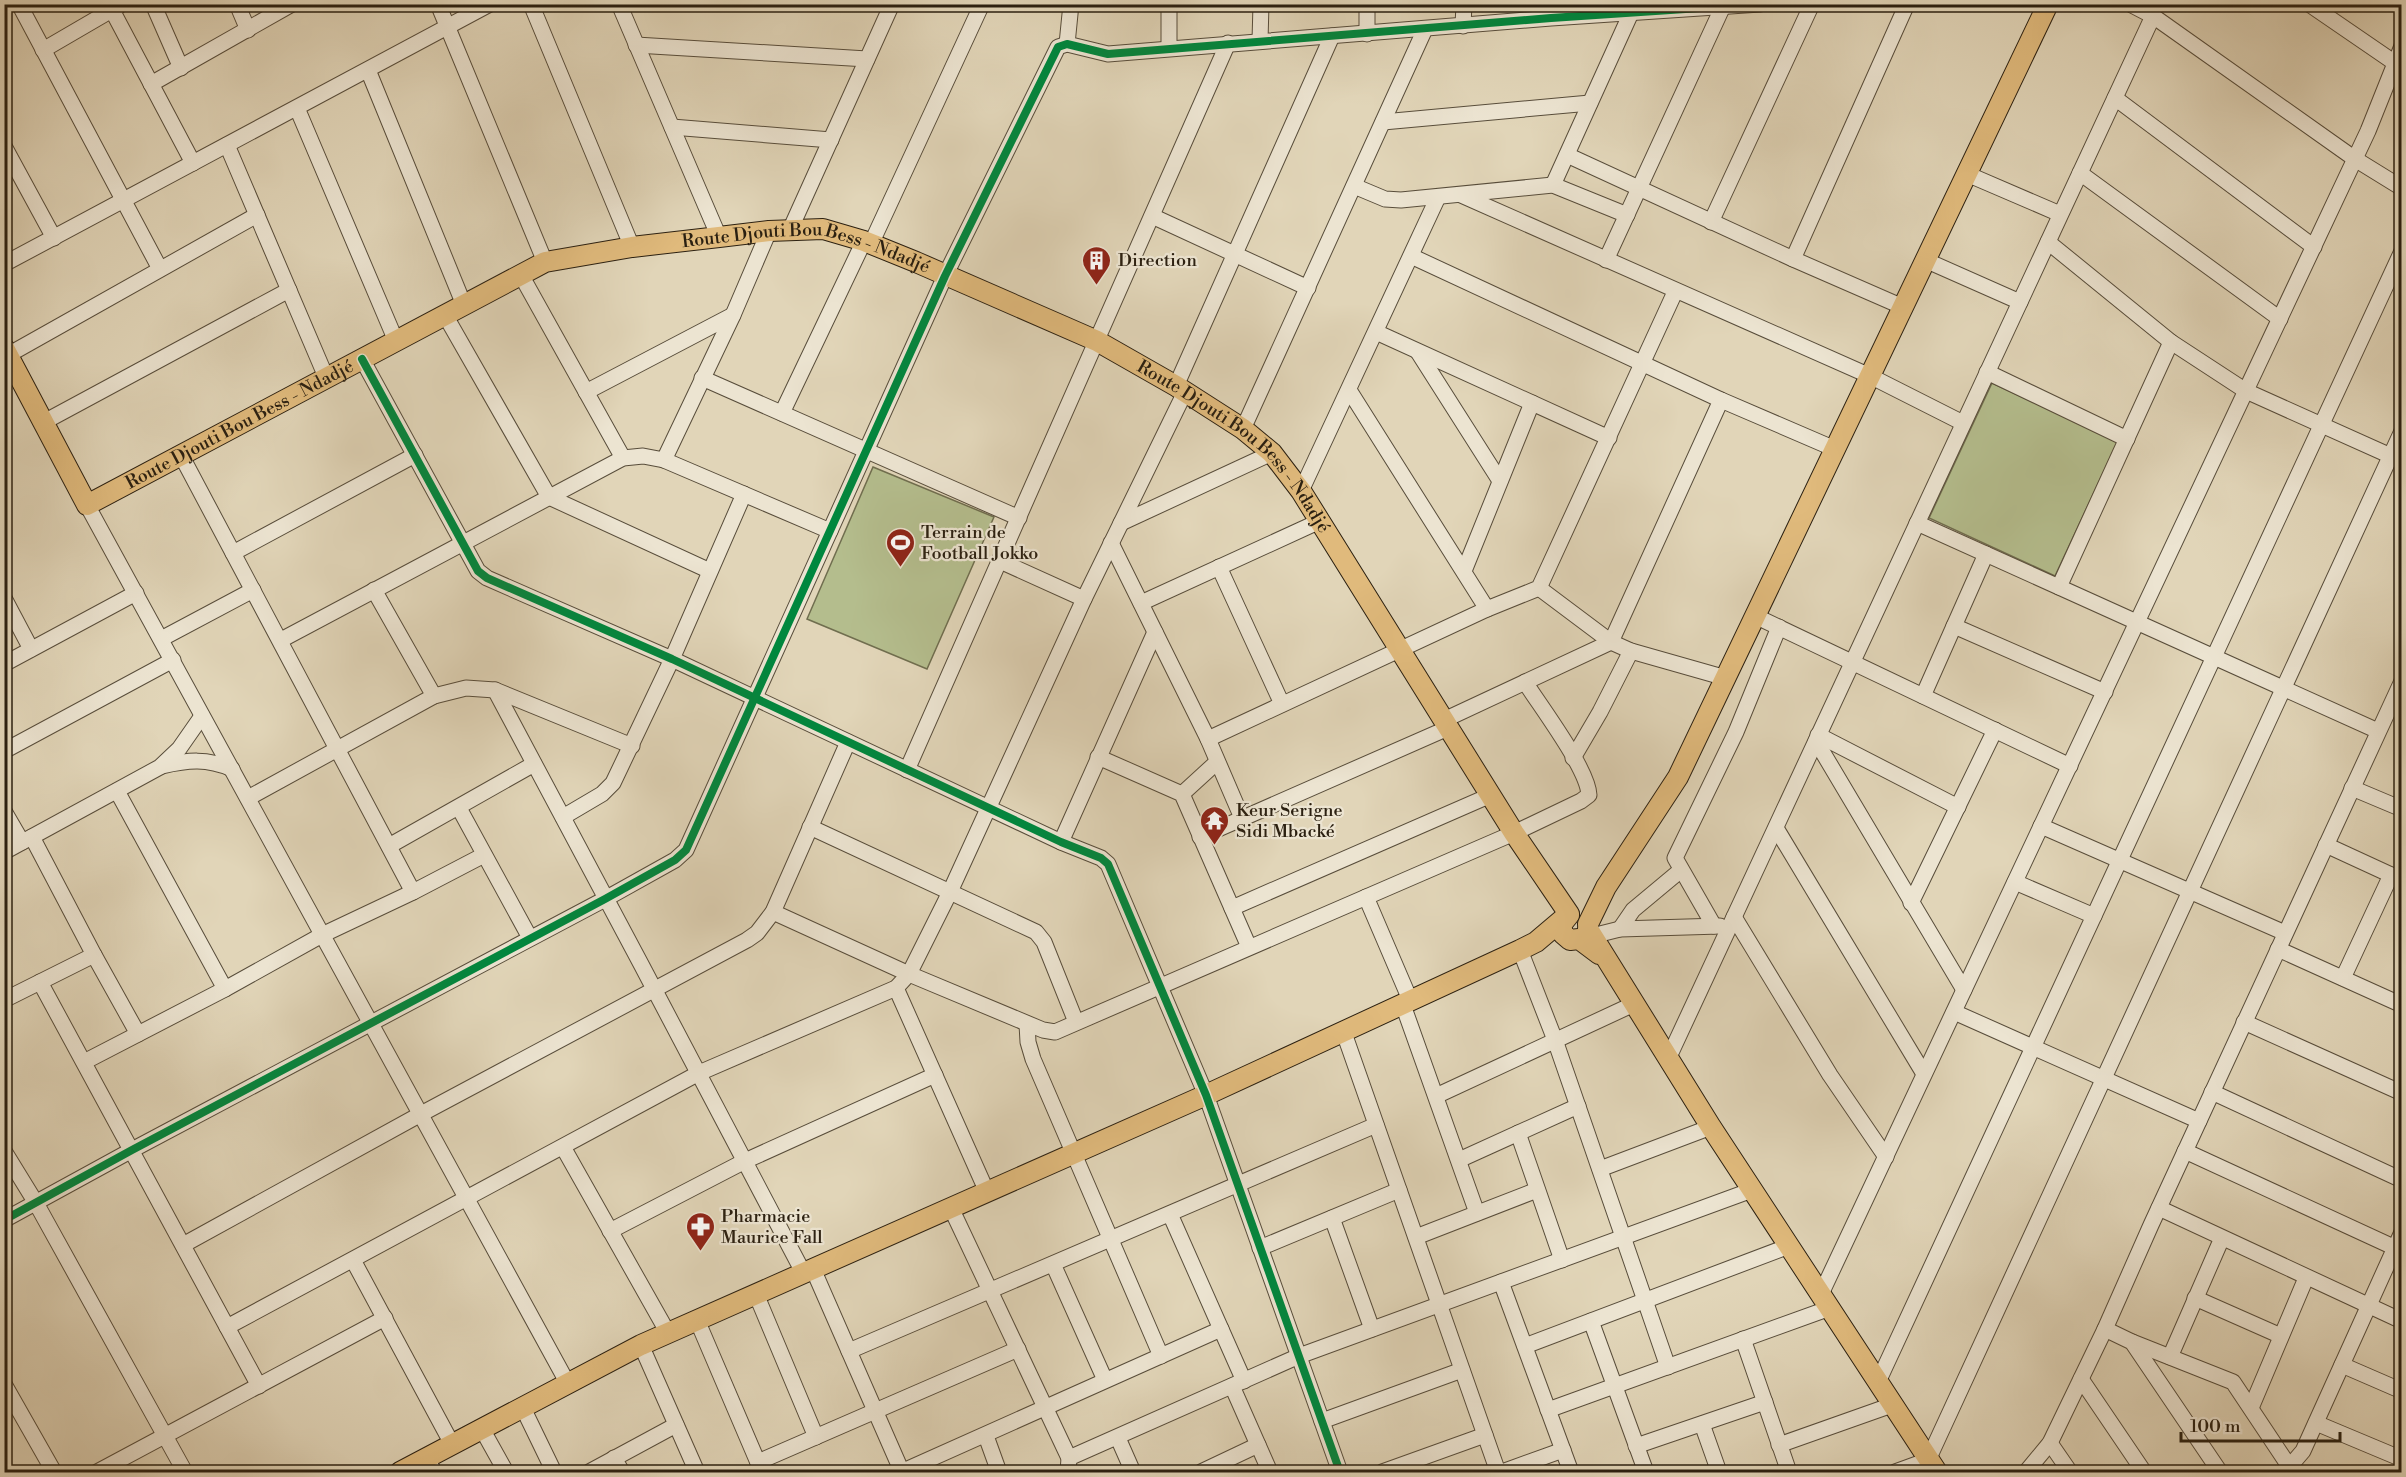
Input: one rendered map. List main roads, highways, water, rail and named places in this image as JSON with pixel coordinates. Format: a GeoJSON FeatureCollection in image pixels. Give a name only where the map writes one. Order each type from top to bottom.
{"type":"FeatureCollection","features":[{"type":"Feature","properties":{"kind":"main road"},"geometry":{"type":"LineString","coordinates":[[400,1473],[431,1465],[452,1444],[640,1345],[1344,1033],[1528,946],[1577,927],[1606,888],[1678,777],[2048,4]]}},
{"type":"Feature","properties":{"kind":"main road","name":"Route Djouti Bou Bess - Ndadjé"},"geometry":{"type":"LineString","coordinates":[[7,357],[87,505],[545,262],[632,247],[769,231],[823,229],[868,243],[1097,341],[1243,429],[1272,453],[1320,521],[1514,833],[1577,927],[1610,964],[1636,1003],[1711,1127],[1932,1466]]}},
{"type":"Feature","properties":{"kind":"place","name":"Direction"},"geometry":{"type":"Point","coordinates":[1097,286]}},
{"type":"Feature","properties":{"kind":"place","name":"Terrain de Football Jokko"},"geometry":{"type":"Point","coordinates":[900,568]}},
{"type":"Feature","properties":{"kind":"place","name":"Keur Serigne Sidi Mbacké"},"geometry":{"type":"Point","coordinates":[1215,846]}},
{"type":"Feature","properties":{"kind":"place","name":"Pharmacie Maurice Fall"},"geometry":{"type":"Point","coordinates":[700,1252]}}]}
